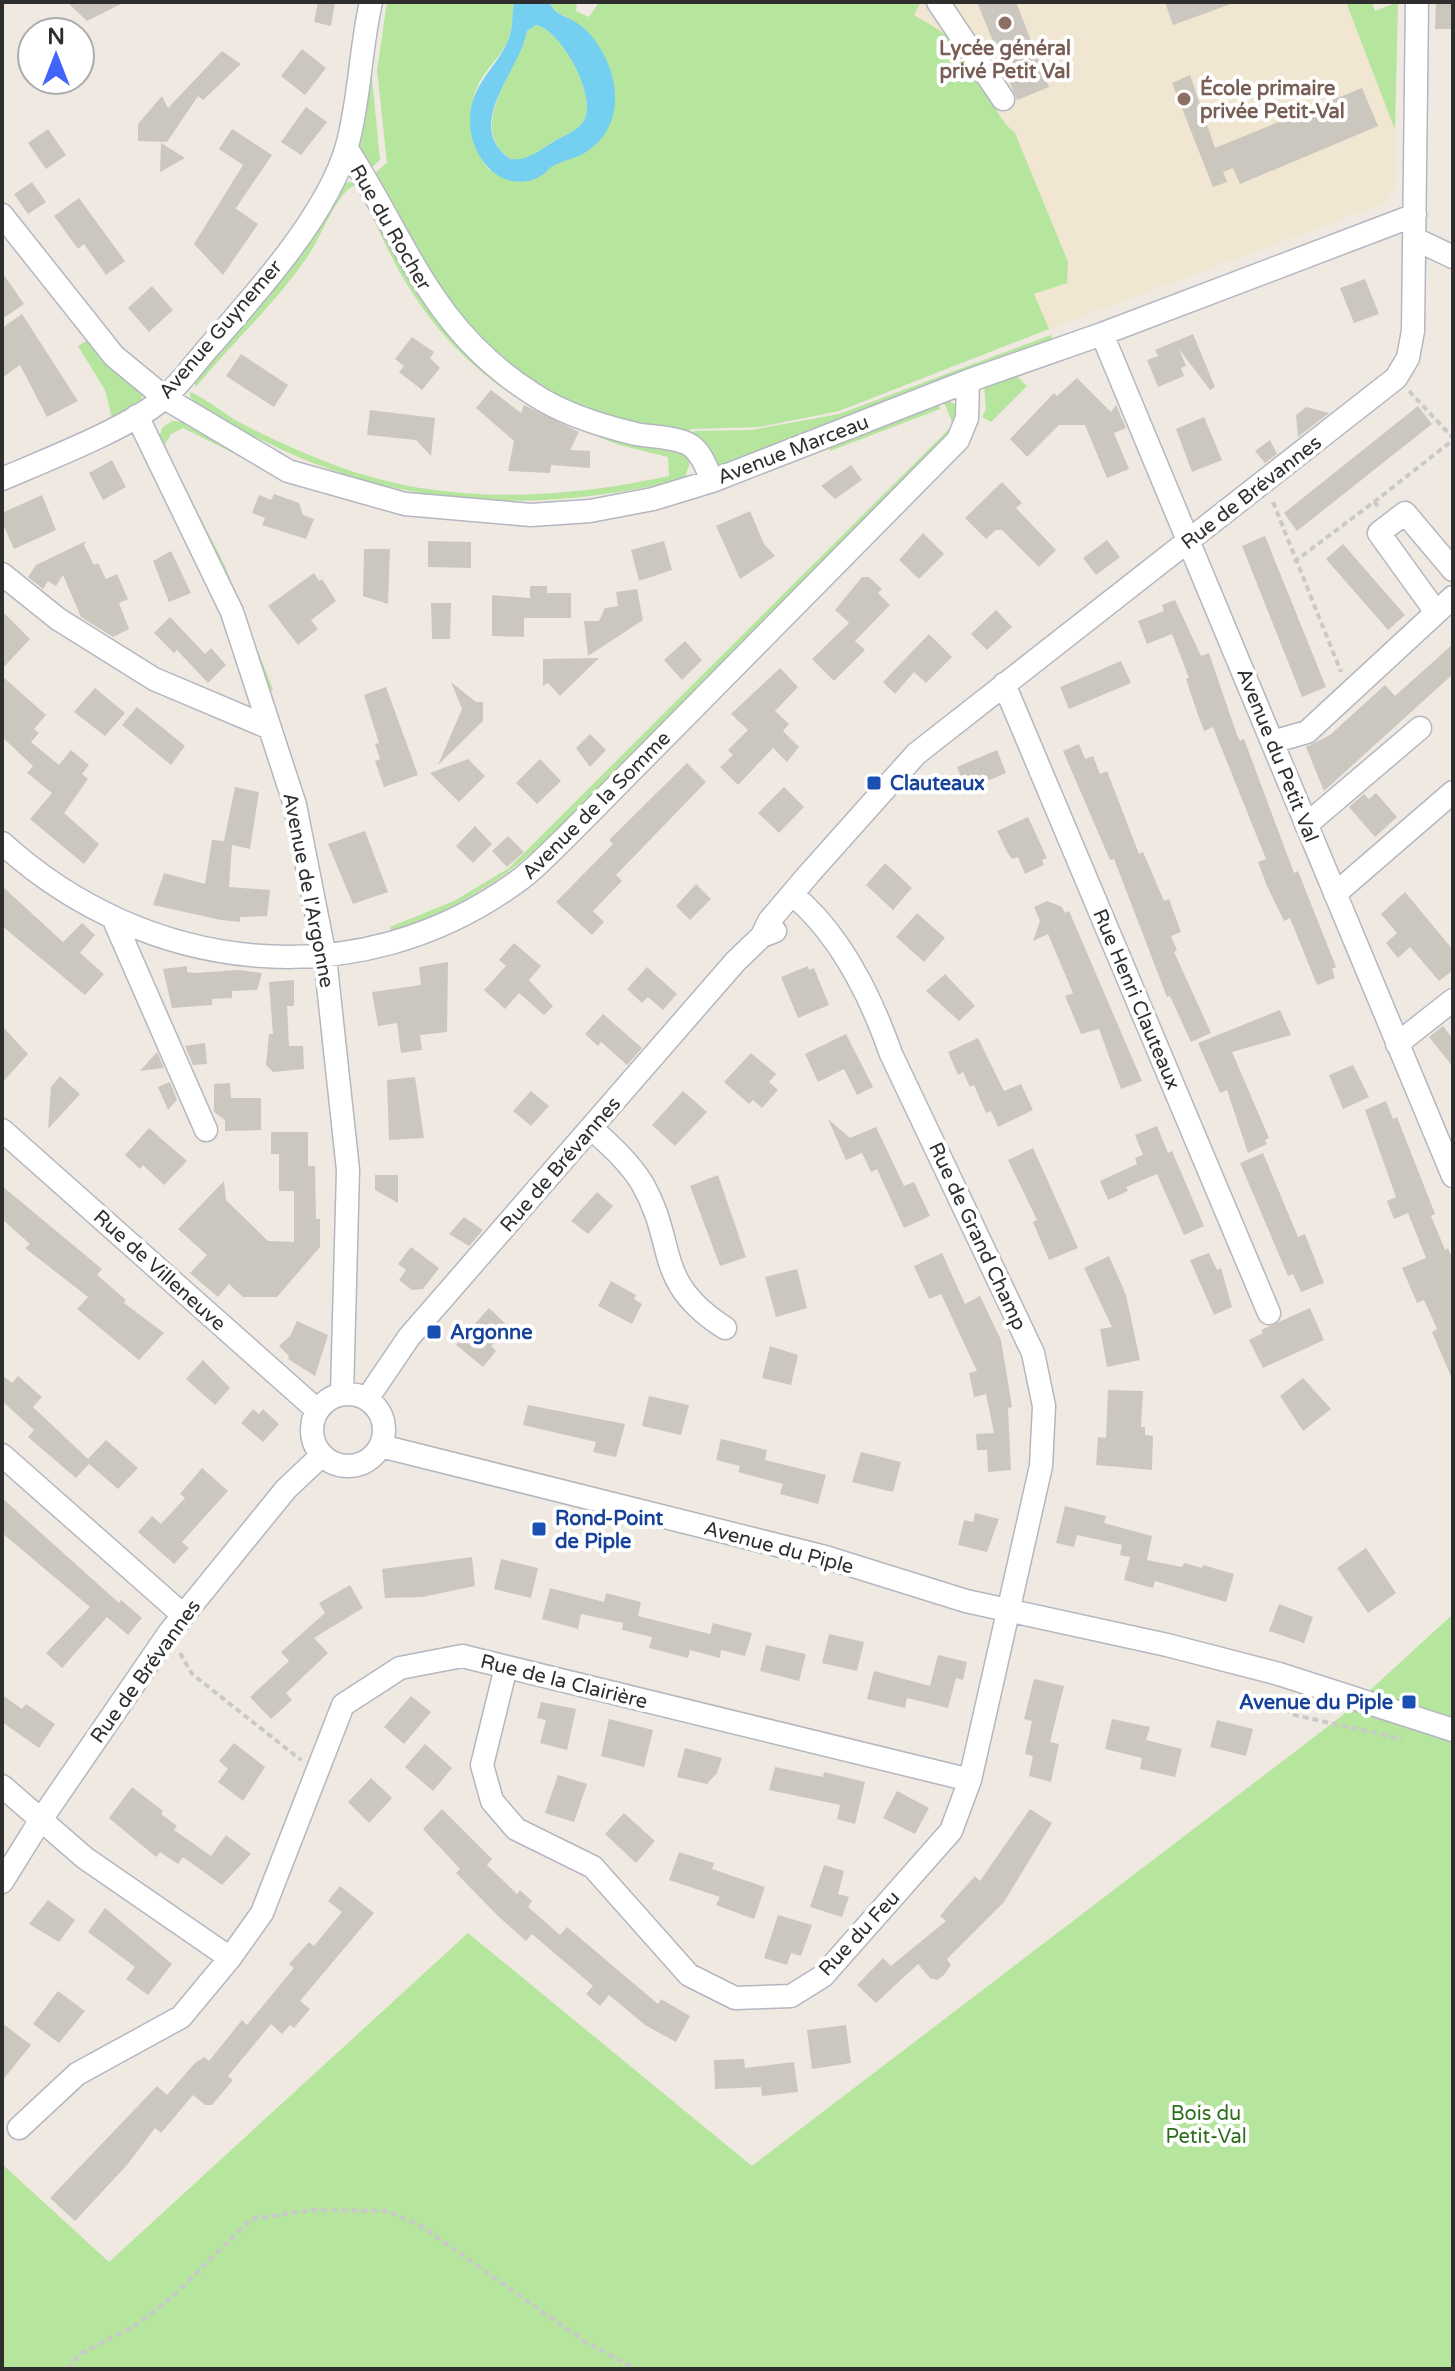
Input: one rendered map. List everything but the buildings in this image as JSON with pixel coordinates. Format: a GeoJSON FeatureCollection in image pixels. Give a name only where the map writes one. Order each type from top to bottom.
{"type":"FeatureCollection","features":[{"type":"Feature","properties":{"kind":"street","name":"Rue du Rocher"},"geometry":{"type":"LineString","coordinates":[[371,2],[360,47],[356,104],[347,149],[422,284],[454,326],[492,363],[535,396],[582,417],[690,445],[703,460],[712,481]]}},
{"type":"Feature","properties":{"kind":"street"},"geometry":{"type":"LineString","coordinates":[[938,2],[1003,99]]}},
{"type":"Feature","properties":{"kind":"street","name":"Rue de Brévannes"},"geometry":{"type":"LineString","coordinates":[[367,1399],[409,1337],[735,962],[762,936],[781,928],[798,900],[816,885],[824,860],[916,754],[1396,378],[1411,345],[1417,2]]}},
{"type":"Feature","properties":{"kind":"street","name":"Avenue Guynemer"},"geometry":{"type":"LineString","coordinates":[[2,479],[137,416],[165,398],[266,282],[321,200],[347,149]]}},
{"type":"Feature","properties":{"kind":"street","name":"Avenue Marceau"},"geometry":{"type":"LineString","coordinates":[[2,215],[114,356],[165,398],[288,471],[405,504],[531,515],[590,511],[653,499],[712,481],[968,381],[1102,334],[1415,215]]}},
{"type":"Feature","properties":{"kind":"street"},"geometry":{"type":"LineString","coordinates":[[1415,239],[1453,257]]}},
{"type":"Feature","properties":{"kind":"street","name":"Avenue du Petit Val"},"geometry":{"type":"LineString","coordinates":[[1102,334],[1453,1176]]}},
{"type":"Feature","properties":{"kind":"street","name":"Avenue de la Somme"},"geometry":{"type":"LineString","coordinates":[[2,843],[39,876],[114,920],[194,948],[256,958],[325,957],[373,948],[457,919],[519,881],[958,440],[967,418],[968,381]]}},
{"type":"Feature","properties":{"kind":"street","name":"Avenue de l'Argonne"},"geometry":{"type":"LineString","coordinates":[[137,416],[232,612],[295,805],[325,957],[348,1170],[342,1394]]}},
{"type":"Feature","properties":{"kind":"street"},"geometry":{"type":"LineString","coordinates":[[1272,742],[1307,732],[1445,605],[1379,533],[1405,513],[1453,570]]}},
{"type":"Feature","properties":{"kind":"street"},"geometry":{"type":"LineString","coordinates":[[2,574],[58,619],[154,679],[270,728]]}},
{"type":"Feature","properties":{"kind":"street","name":"Rue Henri Clauteaux"},"geometry":{"type":"LineString","coordinates":[[1004,684],[1269,1313]]}},
{"type":"Feature","properties":{"kind":"street"},"geometry":{"type":"LineString","coordinates":[[1306,825],[1420,728]]}},
{"type":"Feature","properties":{"kind":"street"},"geometry":{"type":"LineString","coordinates":[[1335,894],[1453,792]]}},
{"type":"Feature","properties":{"kind":"street","name":"Rue de Grand Champ"},"geometry":{"type":"LineString","coordinates":[[798,900],[825,926],[876,1013],[891,1054],[1033,1353],[1044,1406],[1041,1466],[1008,1611]]}},
{"type":"Feature","properties":{"kind":"street"},"geometry":{"type":"LineString","coordinates":[[114,920],[206,1130]]}},
{"type":"Feature","properties":{"kind":"street"},"geometry":{"type":"LineString","coordinates":[[1397,1044],[1453,1000]]}},
{"type":"Feature","properties":{"kind":"street"},"geometry":{"type":"LineString","coordinates":[[591,1128],[641,1181],[654,1209],[679,1288],[708,1317],[725,1328]]}},
{"type":"Feature","properties":{"kind":"street","name":"Rue de Villeneuve"},"geometry":{"type":"LineString","coordinates":[[2,1130],[317,1410]]}},
{"type":"Feature","properties":{"kind":"street"},"geometry":{"type":"LineString","coordinates":[[342,1394],[367,1399],[383,1418],[381,1446],[373,1458],[351,1467],[339,1466],[321,1456],[312,1435],[317,1410],[329,1399],[342,1394]]}},
{"type":"Feature","properties":{"kind":"street","name":"Avenue du Piple"},"geometry":{"type":"LineString","coordinates":[[381,1446],[825,1557],[1008,1611],[1195,1652],[1453,1730]]}},
{"type":"Feature","properties":{"kind":"street"},"geometry":{"type":"LineString","coordinates":[[2,1455],[183,1615]]}},
{"type":"Feature","properties":{"kind":"street","name":"Rue de Brévannes"},"geometry":{"type":"LineString","coordinates":[[2,1882],[40,1821],[169,1633],[286,1489],[321,1456]]}},
{"type":"Feature","properties":{"kind":"street","name":"Rue du Feu"},"geometry":{"type":"LineString","coordinates":[[506,1667],[482,1765],[492,1801],[516,1829],[593,1867],[689,1975],[735,1998],[791,1996],[823,1976],[951,1831],[970,1780],[1008,1611]]}},
{"type":"Feature","properties":{"kind":"street","name":"Rue de la Clairière"},"geometry":{"type":"LineString","coordinates":[[19,2128],[77,2074],[181,2017],[230,1958],[262,1913],[343,1705],[400,1668],[462,1656],[970,1780]]}},
{"type":"Feature","properties":{"kind":"street"},"geometry":{"type":"LineString","coordinates":[[2,1786],[85,1858],[230,1958]]}},
{"type":"Feature","properties":{"kind":"street","name":"Rue de Brévannes"},"geometry":{"type":"LineString","coordinates":[[2,1864],[40,1821]]}},
{"type":"Feature","properties":{"kind":"path"},"geometry":{"type":"LineString","coordinates":[[1294,562],[1453,439],[1396,378]]}},
{"type":"Feature","properties":{"kind":"path"},"geometry":{"type":"LineString","coordinates":[[1265,481],[1294,562],[1351,692]]}},
{"type":"Feature","properties":{"kind":"path"},"geometry":{"type":"LineString","coordinates":[[1374,502],[1392,522]]}},
{"type":"Feature","properties":{"kind":"path"},"geometry":{"type":"LineString","coordinates":[[169,1633],[192,1674],[317,1772]]}},
{"type":"Feature","properties":{"kind":"path"},"geometry":{"type":"LineString","coordinates":[[1276,1688],[1290,1714],[1408,1740]]}},
{"type":"Feature","properties":{"kind":"path"},"geometry":{"type":"LineString","coordinates":[[68,2369],[80,2354],[138,2324],[172,2297],[251,2219],[313,2210],[387,2211],[421,2226],[584,2341],[636,2369]]}},
{"type":"Feature","properties":{"kind":"shaded area"},"geometry":{"type":"Polygon","coordinates":[[[921,2],[1346,2],[1395,130],[1396,186],[1385,203],[1049,329],[1034,294],[1015,133],[999,120],[970,59],[913,15],[921,2]]]}},
{"type":"Feature","properties":{"kind":"green space"},"geometry":{"type":"Polygon","coordinates":[[[387,2],[514,2],[510,35],[483,76],[473,100],[472,136],[489,170],[539,177],[554,165],[615,92],[607,64],[593,39],[549,2],[577,2],[576,11],[589,17],[599,2],[921,2],[914,15],[944,34],[963,51],[994,107],[1015,133],[1068,262],[1067,283],[1034,294],[1049,329],[839,411],[759,427],[692,429],[687,432],[632,429],[531,386],[445,306],[371,176],[387,163],[377,70],[387,2]]]}},
{"type":"Feature","properties":{"kind":"green space"},"geometry":{"type":"Polygon","coordinates":[[[1346,2],[1372,2],[1375,11],[1398,2],[1395,130],[1346,2]]]}},
{"type":"Feature","properties":{"kind":"green space"},"geometry":{"type":"Polygon","coordinates":[[[536,25],[556,38],[574,64],[586,94],[585,118],[574,130],[531,155],[510,159],[497,145],[492,130],[493,114],[527,31],[536,25]]]}},
{"type":"Feature","properties":{"kind":"green space"},"geometry":{"type":"Polygon","coordinates":[[[368,76],[372,78],[380,160],[368,171],[359,149],[368,76]]]}},
{"type":"Feature","properties":{"kind":"green space"},"geometry":{"type":"Polygon","coordinates":[[[343,183],[360,183],[396,253],[515,387],[515,397],[486,376],[440,330],[404,279],[361,189],[354,186],[337,204],[313,248],[286,285],[196,387],[193,378],[261,305],[343,183]]]}},
{"type":"Feature","properties":{"kind":"green space"},"geometry":{"type":"Polygon","coordinates":[[[1051,335],[1052,339],[713,468],[688,438],[693,431],[751,430],[839,414],[1051,335]]]}},
{"type":"Feature","properties":{"kind":"green space"},"geometry":{"type":"Polygon","coordinates":[[[86,341],[143,393],[141,400],[112,418],[105,390],[78,346],[86,341]]]}},
{"type":"Feature","properties":{"kind":"green space"},"geometry":{"type":"Polygon","coordinates":[[[1015,374],[1027,386],[991,422],[982,417],[986,409],[984,386],[1015,374]]]}},
{"type":"Feature","properties":{"kind":"green space"},"geometry":{"type":"Polygon","coordinates":[[[190,392],[237,421],[332,464],[373,478],[457,493],[542,494],[669,476],[668,457],[619,445],[581,430],[583,423],[683,448],[690,463],[684,479],[577,498],[525,501],[421,493],[370,482],[268,443],[208,411],[190,397],[190,392]]]}},
{"type":"Feature","properties":{"kind":"green space"},"geometry":{"type":"Polygon","coordinates":[[[944,402],[959,406],[957,427],[539,847],[470,897],[392,932],[390,927],[454,901],[509,868],[953,425],[944,402]]]}},
{"type":"Feature","properties":{"kind":"green space"},"geometry":{"type":"Polygon","coordinates":[[[939,404],[940,409],[830,451],[828,445],[939,404]]]}},
{"type":"Feature","properties":{"kind":"green space"},"geometry":{"type":"Polygon","coordinates":[[[172,421],[184,422],[307,483],[304,488],[183,428],[171,434],[164,446],[225,566],[273,690],[270,692],[226,581],[158,442],[162,428],[172,421]]]}},
{"type":"Feature","properties":{"kind":"green space","name":"Bois du Petit-Val"},"geometry":{"type":"Polygon","coordinates":[[[1453,1614],[1453,2369],[2,2369],[2,2164],[109,2262],[468,1933],[752,2166],[1343,1715],[1453,1614]]]}},
{"type":"Feature","properties":{"kind":"water"},"geometry":{"type":"Polygon","coordinates":[[[514,2],[549,2],[558,13],[582,27],[604,54],[615,92],[613,117],[602,138],[581,155],[525,181],[513,181],[491,170],[476,150],[470,125],[478,88],[509,38],[514,2]],[[536,25],[527,31],[492,114],[491,130],[497,145],[510,159],[521,159],[536,153],[574,130],[585,118],[586,94],[581,79],[565,50],[546,29],[536,25]]]}},
{"type":"Feature","properties":{"kind":"place","name":"Lycée général privé Petit Val"},"geometry":{"type":"Point","coordinates":[1005,23]}},
{"type":"Feature","properties":{"kind":"place","name":"École primaire privée Petit-Val"},"geometry":{"type":"Point","coordinates":[1184,99]}},
{"type":"Feature","properties":{"kind":"place","name":"Clauteaux"},"geometry":{"type":"Point","coordinates":[874,783]}},
{"type":"Feature","properties":{"kind":"place","name":"Argonne"},"geometry":{"type":"Point","coordinates":[434,1332]}},
{"type":"Feature","properties":{"kind":"place","name":"Rond-Point de Piple"},"geometry":{"type":"Point","coordinates":[539,1529]}},
{"type":"Feature","properties":{"kind":"place","name":"Avenue du Piple"},"geometry":{"type":"Point","coordinates":[1409,1702]}}]}
